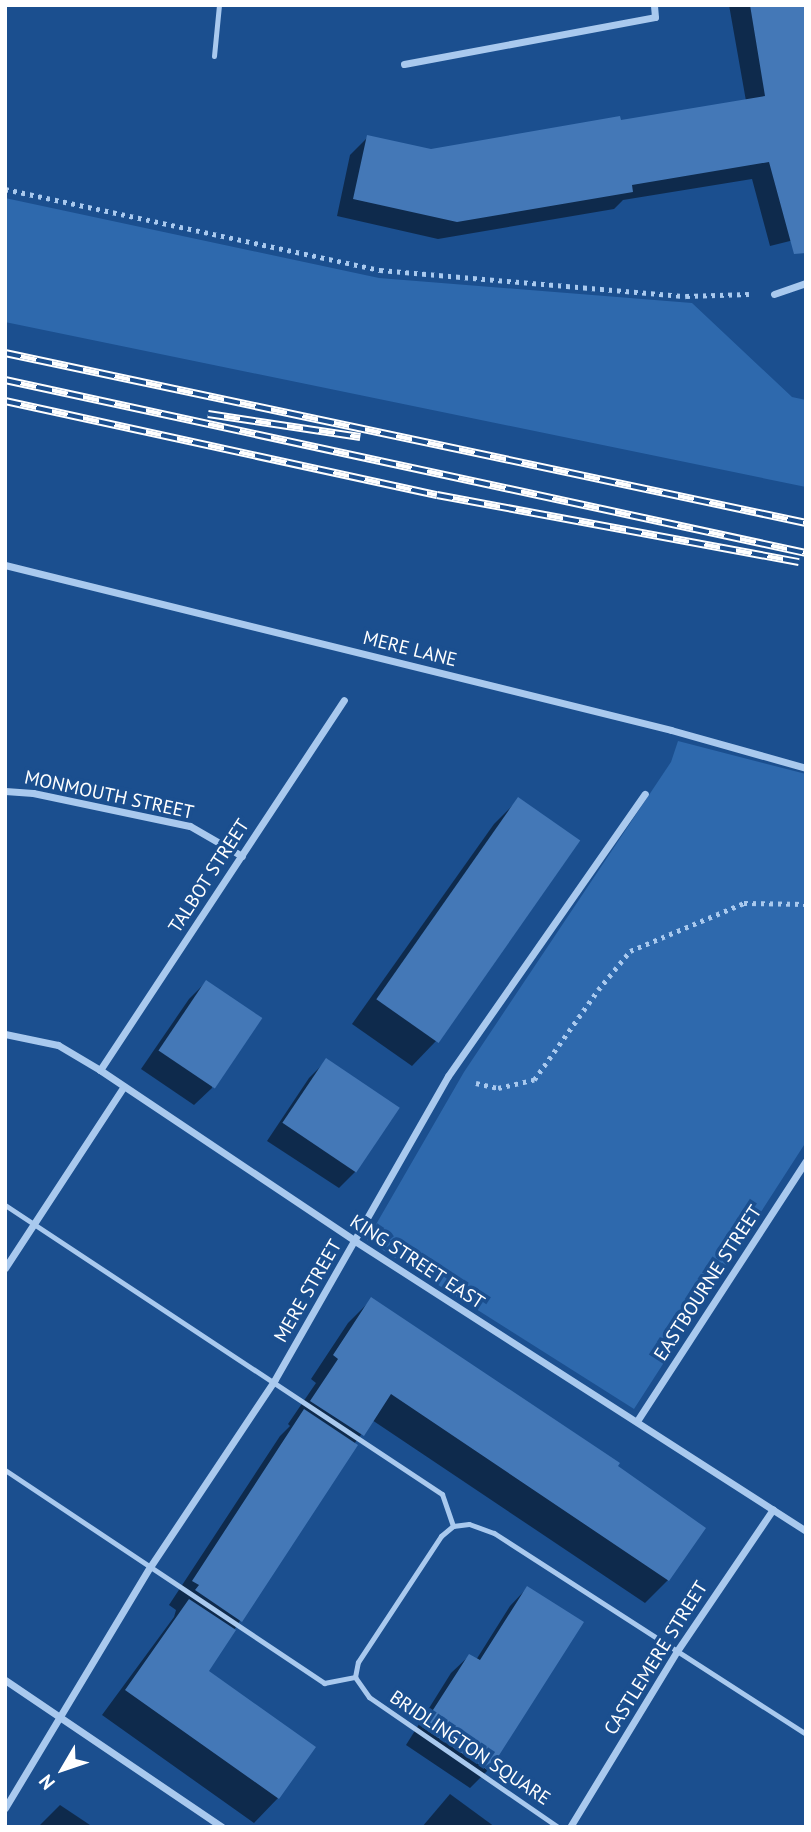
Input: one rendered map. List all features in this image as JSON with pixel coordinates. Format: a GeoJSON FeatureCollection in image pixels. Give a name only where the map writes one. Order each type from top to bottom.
{"type":"FeatureCollection","features":[{"type":"Feature","properties":{"kind":"street"},"geometry":{"type":"LineString","coordinates":[[404,64],[655,18],[654,5]]}},
{"type":"Feature","properties":{"kind":"street"},"geometry":{"type":"LineString","coordinates":[[774,293],[806,283]]}},
{"type":"Feature","properties":{"kind":"street","name":"MERE LANE"},"geometry":{"type":"LineString","coordinates":[[5,565],[671,730],[806,768]]}},
{"type":"Feature","properties":{"kind":"street","name":"TALBOT STREET"},"geometry":{"type":"LineString","coordinates":[[100,1070],[344,700]]}},
{"type":"Feature","properties":{"kind":"street","name":"MONMOUTH STREET"},"geometry":{"type":"LineString","coordinates":[[5,791],[33,793],[190,826],[242,856]]}},
{"type":"Feature","properties":{"kind":"street","name":"MERE STREET"},"geometry":{"type":"LineString","coordinates":[[5,1808],[150,1567],[275,1381],[448,1076],[645,794]]}},
{"type":"Feature","properties":{"kind":"street","name":"KING STREET EAST"},"geometry":{"type":"LineString","coordinates":[[5,1034],[58,1045],[100,1070],[355,1241],[806,1531]]}},
{"type":"Feature","properties":{"kind":"street"},"geometry":{"type":"LineString","coordinates":[[5,1268],[124,1086]]}},
{"type":"Feature","properties":{"kind":"street","name":"EASTBOURNE STREET"},"geometry":{"type":"LineString","coordinates":[[637,1421],[806,1161]]}},
{"type":"Feature","properties":{"kind":"street","name":"CASTLEMERE STREET"},"geometry":{"type":"LineString","coordinates":[[570,1827],[677,1651],[773,1509]]}},
{"type":"Feature","properties":{"kind":"street"},"geometry":{"type":"LineString","coordinates":[[5,1681],[222,1827]]}},
{"type":"Feature","properties":{"kind":"lane"},"geometry":{"type":"LineString","coordinates":[[214,56],[219,5]]}},
{"type":"Feature","properties":{"kind":"lane"},"geometry":{"type":"LineString","coordinates":[[5,1205],[275,1381],[442,1494],[453,1526]]}},
{"type":"Feature","properties":{"kind":"lane"},"geometry":{"type":"LineString","coordinates":[[5,1470],[324,1683],[355,1677],[358,1662],[442,1536],[453,1526],[469,1524],[494,1533],[806,1734]]}},
{"type":"Feature","properties":{"kind":"lane","name":"BRIDLINGTON SQUARE"},"geometry":{"type":"LineString","coordinates":[[355,1677],[369,1697],[558,1827]]}},
{"type":"Feature","properties":{"kind":"path"},"geometry":{"type":"LineString","coordinates":[[5,189],[380,270],[686,296],[774,293]]}},
{"type":"Feature","properties":{"kind":"path"},"geometry":{"type":"LineString","coordinates":[[448,1076],[498,1088],[534,1080],[598,990],[630,951],[744,903],[806,904]]}},
{"type":"Feature","properties":{"kind":"shaded area"},"geometry":{"type":"Polygon","coordinates":[[[5,198],[379,278],[692,303],[792,397],[806,400],[806,487],[5,322],[5,198]]]}},
{"type":"Feature","properties":{"kind":"shaded area"},"geometry":{"type":"Polygon","coordinates":[[[678,741],[806,774],[806,1142],[634,1409],[367,1240],[464,1072],[671,762],[678,741]]]}},
{"type":"Feature","properties":{"kind":"building"},"geometry":{"type":"Polygon","coordinates":[[[750,5],[806,5],[806,253],[794,254],[769,162],[632,185],[633,192],[457,222],[353,199],[367,135],[431,149],[620,116],[621,120],[765,96],[750,5]]]}},
{"type":"Feature","properties":{"kind":"building"},"geometry":{"type":"Polygon","coordinates":[[[518,797],[580,841],[439,1043],[376,999],[518,797]]]}},
{"type":"Feature","properties":{"kind":"building"},"geometry":{"type":"Polygon","coordinates":[[[206,980],[262,1018],[215,1088],[158,1050],[206,980]]]}},
{"type":"Feature","properties":{"kind":"building"},"geometry":{"type":"Polygon","coordinates":[[[326,1058],[400,1108],[356,1172],[282,1123],[326,1058]]]}},
{"type":"Feature","properties":{"kind":"building"},"geometry":{"type":"Polygon","coordinates":[[[371,1297],[620,1463],[618,1466],[706,1528],[669,1581],[391,1394],[364,1436],[310,1401],[338,1359],[333,1355],[371,1297]]]}},
{"type":"Feature","properties":{"kind":"building"},"geometry":{"type":"Polygon","coordinates":[[[304,1409],[358,1445],[242,1622],[195,1590],[199,1585],[192,1581],[304,1409]]]}},
{"type":"Feature","properties":{"kind":"building"},"geometry":{"type":"Polygon","coordinates":[[[527,1586],[584,1622],[489,1771],[422,1727],[469,1654],[480,1660],[527,1586]]]}},
{"type":"Feature","properties":{"kind":"building"},"geometry":{"type":"Polygon","coordinates":[[[189,1599],[236,1630],[209,1671],[316,1747],[279,1799],[125,1690],[189,1599]]]}},
{"type":"Feature","properties":{"kind":"railway"},"geometry":{"type":"LineString","coordinates":[[5,353],[806,523]]}},
{"type":"Feature","properties":{"kind":"railway"},"geometry":{"type":"LineString","coordinates":[[5,380],[806,553]]}},
{"type":"Feature","properties":{"kind":"railway"},"geometry":{"type":"LineString","coordinates":[[5,401],[437,495],[799,562]]}},
{"type":"Feature","properties":{"kind":"railway"},"geometry":{"type":"LineString","coordinates":[[208,414],[360,437]]}}]}
